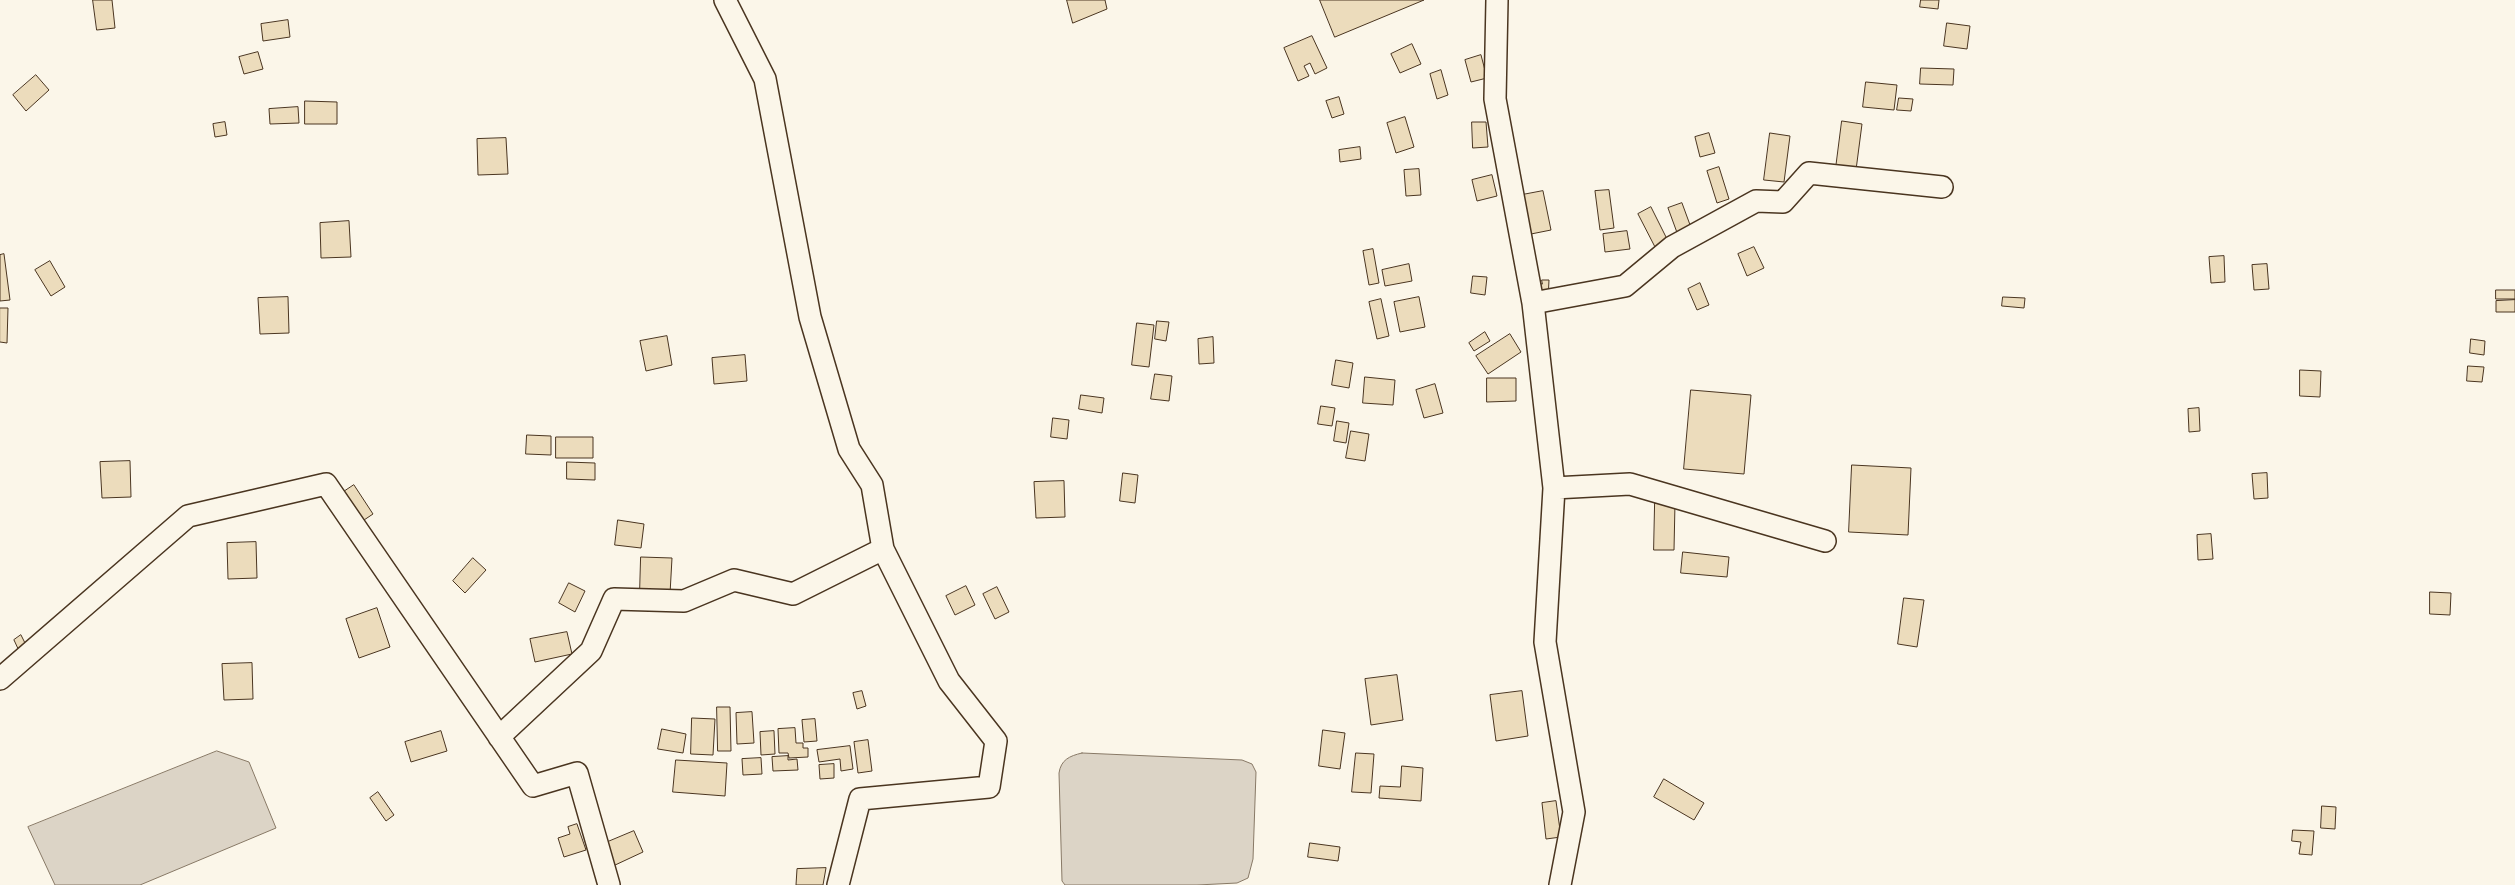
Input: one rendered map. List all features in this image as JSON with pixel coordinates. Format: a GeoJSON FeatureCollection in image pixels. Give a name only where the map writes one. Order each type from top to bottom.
{"type":"FeatureCollection","features":[{"type":"Feature","properties":{"kind":"street"},"geometry":{"type":"LineString","coordinates":[[725,0],[766,79],[810,317],[849,449],[872,485],[883,549],[949,681],[996,741],[989,787],[860,799],[838,885]]}},
{"type":"Feature","properties":{"kind":"street"},"geometry":{"type":"LineString","coordinates":[[1497,0],[1495,100],[1533,303],[1554,488],[1545,642],[1574,812],[1560,885]]}},
{"type":"Feature","properties":{"kind":"street"},"geometry":{"type":"LineString","coordinates":[[1533,303],[1625,286],[1672,247],[1756,201],[1783,202],[1809,173],[1942,187]]}},
{"type":"Feature","properties":{"kind":"street"},"geometry":{"type":"LineString","coordinates":[[0,679],[188,516],[326,484],[533,786],[577,772],[610,885]]}},
{"type":"Feature","properties":{"kind":"street"},"geometry":{"type":"LineString","coordinates":[[1554,488],[1630,484],[1825,541]]}},
{"type":"Feature","properties":{"kind":"street"},"geometry":{"type":"LineString","coordinates":[[499,737],[590,651],[614,598],[684,601],[734,580],[793,594],[883,549]]}},
{"type":"Feature","properties":{"kind":"shaded area"},"geometry":{"type":"Polygon","coordinates":[[[217,751],[249,762],[276,828],[140,885],[55,885],[28,827],[217,751]]]}},
{"type":"Feature","properties":{"kind":"shaded area"},"geometry":{"type":"Polygon","coordinates":[[[1082,753],[1242,760],[1252,764],[1256,772],[1253,859],[1248,878],[1237,883],[1197,885],[1065,885],[1062,881],[1059,773],[1066,759],[1082,753]]]}},
{"type":"Feature","properties":{"kind":"building"},"geometry":{"type":"Polygon","coordinates":[[[93,0],[112,0],[115,28],[97,30],[93,0]]]}},
{"type":"Feature","properties":{"kind":"building"},"geometry":{"type":"Polygon","coordinates":[[[1067,0],[1105,0],[1107,9],[1073,23],[1067,0]]]}},
{"type":"Feature","properties":{"kind":"building"},"geometry":{"type":"Polygon","coordinates":[[[1320,0],[1424,0],[1335,37],[1320,0]]]}},
{"type":"Feature","properties":{"kind":"building"},"geometry":{"type":"Polygon","coordinates":[[[1921,0],[1939,0],[1938,9],[1920,7],[1921,0]]]}},
{"type":"Feature","properties":{"kind":"building"},"geometry":{"type":"Polygon","coordinates":[[[288,20],[290,37],[263,41],[261,24],[288,20]]]}},
{"type":"Feature","properties":{"kind":"building"},"geometry":{"type":"Polygon","coordinates":[[[1947,23],[1970,26],[1967,49],[1944,46],[1947,23]]]}},
{"type":"Feature","properties":{"kind":"building"},"geometry":{"type":"Polygon","coordinates":[[[1312,36],[1327,68],[1315,74],[1310,63],[1304,66],[1309,76],[1298,81],[1284,48],[1312,36]]]}},
{"type":"Feature","properties":{"kind":"building"},"geometry":{"type":"Polygon","coordinates":[[[1412,44],[1421,64],[1400,73],[1391,54],[1412,44]]]}},
{"type":"Feature","properties":{"kind":"building"},"geometry":{"type":"Polygon","coordinates":[[[258,52],[263,69],[244,74],[239,57],[258,52]]]}},
{"type":"Feature","properties":{"kind":"building"},"geometry":{"type":"Polygon","coordinates":[[[1481,55],[1487,78],[1471,82],[1465,60],[1481,55]]]}},
{"type":"Feature","properties":{"kind":"building"},"geometry":{"type":"Polygon","coordinates":[[[1921,68],[1954,69],[1953,85],[1920,84],[1921,68]]]}},
{"type":"Feature","properties":{"kind":"building"},"geometry":{"type":"Polygon","coordinates":[[[1441,70],[1448,95],[1437,99],[1430,74],[1441,70]]]}},
{"type":"Feature","properties":{"kind":"building"},"geometry":{"type":"Polygon","coordinates":[[[36,75],[49,90],[26,111],[13,95],[36,75]]]}},
{"type":"Feature","properties":{"kind":"building"},"geometry":{"type":"Polygon","coordinates":[[[1866,82],[1897,85],[1894,110],[1863,107],[1866,82]]]}},
{"type":"Feature","properties":{"kind":"building"},"geometry":{"type":"Polygon","coordinates":[[[1339,97],[1344,114],[1332,118],[1326,101],[1339,97]]]}},
{"type":"Feature","properties":{"kind":"building"},"geometry":{"type":"Polygon","coordinates":[[[1899,98],[1913,99],[1911,111],[1897,110],[1899,98]]]}},
{"type":"Feature","properties":{"kind":"building"},"geometry":{"type":"Polygon","coordinates":[[[305,101],[337,102],[337,124],[305,124],[305,101]]]}},
{"type":"Feature","properties":{"kind":"building"},"geometry":{"type":"Polygon","coordinates":[[[298,107],[299,123],[270,124],[269,109],[298,107]]]}},
{"type":"Feature","properties":{"kind":"building"},"geometry":{"type":"Polygon","coordinates":[[[1405,117],[1414,147],[1396,153],[1387,123],[1405,117]]]}},
{"type":"Feature","properties":{"kind":"building"},"geometry":{"type":"Polygon","coordinates":[[[1842,121],[1862,124],[1856,170],[1836,168],[1842,121]]]}},
{"type":"Feature","properties":{"kind":"building"},"geometry":{"type":"Polygon","coordinates":[[[225,122],[227,135],[215,137],[213,124],[225,122]]]}},
{"type":"Feature","properties":{"kind":"building"},"geometry":{"type":"Polygon","coordinates":[[[1472,122],[1486,122],[1488,147],[1473,148],[1472,122]]]}},
{"type":"Feature","properties":{"kind":"building"},"geometry":{"type":"Polygon","coordinates":[[[1709,133],[1715,153],[1700,157],[1695,137],[1709,133]]]}},
{"type":"Feature","properties":{"kind":"building"},"geometry":{"type":"Polygon","coordinates":[[[1770,133],[1790,136],[1784,182],[1764,180],[1770,133]]]}},
{"type":"Feature","properties":{"kind":"building"},"geometry":{"type":"Polygon","coordinates":[[[506,138],[508,174],[478,175],[477,139],[506,138]]]}},
{"type":"Feature","properties":{"kind":"building"},"geometry":{"type":"Polygon","coordinates":[[[1360,147],[1361,159],[1340,162],[1339,150],[1360,147]]]}},
{"type":"Feature","properties":{"kind":"building"},"geometry":{"type":"Polygon","coordinates":[[[1719,167],[1729,199],[1717,203],[1707,171],[1719,167]]]}},
{"type":"Feature","properties":{"kind":"building"},"geometry":{"type":"Polygon","coordinates":[[[1419,169],[1421,195],[1406,196],[1404,170],[1419,169]]]}},
{"type":"Feature","properties":{"kind":"building"},"geometry":{"type":"Polygon","coordinates":[[[1492,175],[1497,196],[1477,201],[1472,180],[1492,175]]]}},
{"type":"Feature","properties":{"kind":"building"},"geometry":{"type":"Polygon","coordinates":[[[1609,190],[1614,228],[1600,230],[1595,191],[1609,190]]]}},
{"type":"Feature","properties":{"kind":"building"},"geometry":{"type":"Polygon","coordinates":[[[1543,191],[1551,230],[1531,234],[1522,195],[1543,191]]]}},
{"type":"Feature","properties":{"kind":"building"},"geometry":{"type":"Polygon","coordinates":[[[1682,203],[1693,233],[1679,238],[1668,208],[1682,203]]]}},
{"type":"Feature","properties":{"kind":"building"},"geometry":{"type":"Polygon","coordinates":[[[1651,207],[1668,241],[1655,247],[1638,214],[1651,207]]]}},
{"type":"Feature","properties":{"kind":"building"},"geometry":{"type":"Polygon","coordinates":[[[349,221],[351,257],[321,258],[320,223],[349,221]]]}},
{"type":"Feature","properties":{"kind":"building"},"geometry":{"type":"Polygon","coordinates":[[[1627,231],[1630,249],[1605,252],[1603,234],[1627,231]]]}},
{"type":"Feature","properties":{"kind":"building"},"geometry":{"type":"Polygon","coordinates":[[[1754,247],[1764,268],[1747,276],[1738,254],[1754,247]]]}},
{"type":"Feature","properties":{"kind":"building"},"geometry":{"type":"Polygon","coordinates":[[[1373,249],[1379,283],[1369,285],[1363,251],[1373,249]]]}},
{"type":"Feature","properties":{"kind":"building"},"geometry":{"type":"Polygon","coordinates":[[[4,254],[10,300],[0,301],[0,255],[4,254]]]}},
{"type":"Feature","properties":{"kind":"building"},"geometry":{"type":"Polygon","coordinates":[[[2224,256],[2225,282],[2211,283],[2209,257],[2224,256]]]}},
{"type":"Feature","properties":{"kind":"building"},"geometry":{"type":"Polygon","coordinates":[[[50,261],[65,287],[51,296],[35,270],[50,261]]]}},
{"type":"Feature","properties":{"kind":"building"},"geometry":{"type":"Polygon","coordinates":[[[1409,264],[1412,281],[1385,286],[1382,270],[1409,264]]]}},
{"type":"Feature","properties":{"kind":"building"},"geometry":{"type":"Polygon","coordinates":[[[2267,264],[2269,289],[2254,290],[2252,265],[2267,264]]]}},
{"type":"Feature","properties":{"kind":"building"},"geometry":{"type":"Polygon","coordinates":[[[1473,276],[1487,277],[1485,295],[1471,293],[1473,276]]]}},
{"type":"Feature","properties":{"kind":"building"},"geometry":{"type":"Polygon","coordinates":[[[1542,280],[1549,280],[1548,300],[1536,283],[1542,284],[1542,280]]]}},
{"type":"Feature","properties":{"kind":"building"},"geometry":{"type":"Polygon","coordinates":[[[1700,283],[1709,305],[1697,310],[1688,289],[1700,283]]]}},
{"type":"Feature","properties":{"kind":"building"},"geometry":{"type":"Polygon","coordinates":[[[2496,290],[2515,290],[2515,299],[2496,299],[2496,290]]]}},
{"type":"Feature","properties":{"kind":"building"},"geometry":{"type":"Polygon","coordinates":[[[288,297],[289,333],[260,334],[258,298],[288,297]]]}},
{"type":"Feature","properties":{"kind":"building"},"geometry":{"type":"Polygon","coordinates":[[[1419,297],[1425,327],[1400,332],[1394,302],[1419,297]]]}},
{"type":"Feature","properties":{"kind":"building"},"geometry":{"type":"Polygon","coordinates":[[[2003,297],[2025,298],[2024,308],[2002,306],[2003,297]]]}},
{"type":"Feature","properties":{"kind":"building"},"geometry":{"type":"Polygon","coordinates":[[[1381,299],[1389,336],[1377,339],[1369,302],[1381,299]]]}},
{"type":"Feature","properties":{"kind":"building"},"geometry":{"type":"Polygon","coordinates":[[[2515,300],[2515,312],[2496,312],[2496,301],[2515,300]]]}},
{"type":"Feature","properties":{"kind":"building"},"geometry":{"type":"Polygon","coordinates":[[[0,308],[8,308],[7,343],[0,342],[0,308]]]}},
{"type":"Feature","properties":{"kind":"building"},"geometry":{"type":"Polygon","coordinates":[[[1157,321],[1169,322],[1166,341],[1155,339],[1157,321]]]}},
{"type":"Feature","properties":{"kind":"building"},"geometry":{"type":"Polygon","coordinates":[[[1137,323],[1154,325],[1149,367],[1132,365],[1137,323]]]}},
{"type":"Feature","properties":{"kind":"building"},"geometry":{"type":"Polygon","coordinates":[[[1485,332],[1490,341],[1474,351],[1469,343],[1485,332]]]}},
{"type":"Feature","properties":{"kind":"building"},"geometry":{"type":"Polygon","coordinates":[[[1510,334],[1521,352],[1488,374],[1476,356],[1510,334]]]}},
{"type":"Feature","properties":{"kind":"building"},"geometry":{"type":"Polygon","coordinates":[[[667,336],[672,365],[646,371],[640,341],[667,336]]]}},
{"type":"Feature","properties":{"kind":"building"},"geometry":{"type":"Polygon","coordinates":[[[1213,337],[1214,363],[1199,364],[1198,339],[1213,337]]]}},
{"type":"Feature","properties":{"kind":"building"},"geometry":{"type":"Polygon","coordinates":[[[2471,339],[2485,341],[2484,355],[2470,353],[2471,339]]]}},
{"type":"Feature","properties":{"kind":"building"},"geometry":{"type":"Polygon","coordinates":[[[745,355],[747,381],[714,384],[712,358],[745,355]]]}},
{"type":"Feature","properties":{"kind":"building"},"geometry":{"type":"Polygon","coordinates":[[[1336,360],[1353,363],[1349,388],[1332,385],[1336,360]]]}},
{"type":"Feature","properties":{"kind":"building"},"geometry":{"type":"Polygon","coordinates":[[[2468,366],[2484,367],[2482,382],[2467,381],[2468,366]]]}},
{"type":"Feature","properties":{"kind":"building"},"geometry":{"type":"Polygon","coordinates":[[[2300,370],[2321,371],[2320,397],[2300,396],[2300,370]]]}},
{"type":"Feature","properties":{"kind":"building"},"geometry":{"type":"Polygon","coordinates":[[[1155,374],[1172,376],[1169,401],[1151,399],[1155,374]]]}},
{"type":"Feature","properties":{"kind":"building"},"geometry":{"type":"Polygon","coordinates":[[[1365,377],[1395,380],[1393,405],[1363,403],[1365,377]]]}},
{"type":"Feature","properties":{"kind":"building"},"geometry":{"type":"Polygon","coordinates":[[[1487,378],[1516,378],[1516,401],[1487,402],[1487,378]]]}},
{"type":"Feature","properties":{"kind":"building"},"geometry":{"type":"Polygon","coordinates":[[[1435,384],[1443,413],[1424,418],[1416,390],[1435,384]]]}},
{"type":"Feature","properties":{"kind":"building"},"geometry":{"type":"Polygon","coordinates":[[[1691,390],[1751,395],[1744,474],[1684,469],[1691,390]]]}},
{"type":"Feature","properties":{"kind":"building"},"geometry":{"type":"Polygon","coordinates":[[[1081,395],[1104,398],[1102,413],[1079,409],[1081,395]]]}},
{"type":"Feature","properties":{"kind":"building"},"geometry":{"type":"Polygon","coordinates":[[[1321,406],[1335,408],[1332,426],[1318,424],[1321,406]]]}},
{"type":"Feature","properties":{"kind":"building"},"geometry":{"type":"Polygon","coordinates":[[[2199,408],[2200,431],[2189,432],[2188,409],[2199,408]]]}},
{"type":"Feature","properties":{"kind":"building"},"geometry":{"type":"Polygon","coordinates":[[[1053,418],[1069,420],[1067,439],[1051,437],[1053,418]]]}},
{"type":"Feature","properties":{"kind":"building"},"geometry":{"type":"Polygon","coordinates":[[[1337,421],[1349,423],[1346,443],[1334,441],[1337,421]]]}},
{"type":"Feature","properties":{"kind":"building"},"geometry":{"type":"Polygon","coordinates":[[[1351,431],[1369,434],[1365,461],[1346,458],[1351,431]]]}},
{"type":"Feature","properties":{"kind":"building"},"geometry":{"type":"Polygon","coordinates":[[[527,435],[551,436],[551,455],[526,454],[527,435]]]}},
{"type":"Feature","properties":{"kind":"building"},"geometry":{"type":"Polygon","coordinates":[[[556,437],[593,437],[593,458],[556,458],[556,437]]]}},
{"type":"Feature","properties":{"kind":"building"},"geometry":{"type":"Polygon","coordinates":[[[130,461],[131,497],[102,498],[100,462],[130,461]]]}},
{"type":"Feature","properties":{"kind":"building"},"geometry":{"type":"Polygon","coordinates":[[[567,462],[595,463],[595,480],[567,479],[567,462]]]}},
{"type":"Feature","properties":{"kind":"building"},"geometry":{"type":"Polygon","coordinates":[[[1852,465],[1911,468],[1908,535],[1849,532],[1852,465]]]}},
{"type":"Feature","properties":{"kind":"building"},"geometry":{"type":"Polygon","coordinates":[[[1123,473],[1138,475],[1135,503],[1120,501],[1123,473]]]}},
{"type":"Feature","properties":{"kind":"building"},"geometry":{"type":"Polygon","coordinates":[[[2267,473],[2268,498],[2254,499],[2252,474],[2267,473]]]}},
{"type":"Feature","properties":{"kind":"building"},"geometry":{"type":"Polygon","coordinates":[[[1064,481],[1065,517],[1036,518],[1034,482],[1064,481]]]}},
{"type":"Feature","properties":{"kind":"building"},"geometry":{"type":"Polygon","coordinates":[[[354,485],[373,514],[361,522],[342,493],[354,485]]]}},
{"type":"Feature","properties":{"kind":"building"},"geometry":{"type":"Polygon","coordinates":[[[1655,503],[1675,503],[1674,550],[1654,550],[1655,503]]]}},
{"type":"Feature","properties":{"kind":"building"},"geometry":{"type":"Polygon","coordinates":[[[618,520],[644,524],[641,548],[615,545],[618,520]]]}},
{"type":"Feature","properties":{"kind":"building"},"geometry":{"type":"Polygon","coordinates":[[[2211,534],[2213,559],[2198,560],[2197,535],[2211,534]]]}},
{"type":"Feature","properties":{"kind":"building"},"geometry":{"type":"Polygon","coordinates":[[[256,542],[257,578],[228,579],[227,543],[256,542]]]}},
{"type":"Feature","properties":{"kind":"building"},"geometry":{"type":"Polygon","coordinates":[[[1683,552],[1729,557],[1727,577],[1681,573],[1683,552]]]}},
{"type":"Feature","properties":{"kind":"building"},"geometry":{"type":"Polygon","coordinates":[[[641,557],[672,558],[670,594],[640,592],[641,557]]]}},
{"type":"Feature","properties":{"kind":"building"},"geometry":{"type":"Polygon","coordinates":[[[473,558],[486,570],[465,593],[453,581],[473,558]]]}},
{"type":"Feature","properties":{"kind":"building"},"geometry":{"type":"Polygon","coordinates":[[[569,583],[585,591],[575,612],[559,603],[569,583]]]}},
{"type":"Feature","properties":{"kind":"building"},"geometry":{"type":"Polygon","coordinates":[[[966,586],[975,605],[955,615],[946,596],[966,586]]]}},
{"type":"Feature","properties":{"kind":"building"},"geometry":{"type":"Polygon","coordinates":[[[997,587],[1009,612],[995,619],[983,594],[997,587]]]}},
{"type":"Feature","properties":{"kind":"building"},"geometry":{"type":"Polygon","coordinates":[[[2430,592],[2451,593],[2450,615],[2430,614],[2430,592]]]}},
{"type":"Feature","properties":{"kind":"building"},"geometry":{"type":"Polygon","coordinates":[[[1904,598],[1924,600],[1917,647],[1898,644],[1904,598]]]}},
{"type":"Feature","properties":{"kind":"building"},"geometry":{"type":"Polygon","coordinates":[[[377,608],[390,647],[359,658],[346,619],[377,608]]]}},
{"type":"Feature","properties":{"kind":"building"},"geometry":{"type":"Polygon","coordinates":[[[567,632],[572,654],[535,662],[530,639],[567,632]]]}},
{"type":"Feature","properties":{"kind":"building"},"geometry":{"type":"Polygon","coordinates":[[[21,635],[28,649],[20,653],[14,640],[21,635]]]}},
{"type":"Feature","properties":{"kind":"building"},"geometry":{"type":"Polygon","coordinates":[[[252,663],[253,699],[224,700],[222,664],[252,663]]]}},
{"type":"Feature","properties":{"kind":"building"},"geometry":{"type":"Polygon","coordinates":[[[1397,675],[1403,720],[1371,725],[1365,679],[1397,675]]]}},
{"type":"Feature","properties":{"kind":"building"},"geometry":{"type":"Polygon","coordinates":[[[862,691],[866,706],[857,709],[853,693],[862,691]]]}},
{"type":"Feature","properties":{"kind":"building"},"geometry":{"type":"Polygon","coordinates":[[[1522,691],[1528,736],[1496,741],[1490,695],[1522,691]]]}},
{"type":"Feature","properties":{"kind":"building"},"geometry":{"type":"Polygon","coordinates":[[[717,707],[730,707],[731,751],[718,751],[717,707]]]}},
{"type":"Feature","properties":{"kind":"building"},"geometry":{"type":"Polygon","coordinates":[[[752,712],[754,743],[737,744],[736,713],[752,712]]]}},
{"type":"Feature","properties":{"kind":"building"},"geometry":{"type":"Polygon","coordinates":[[[692,718],[715,719],[713,755],[691,754],[692,718]]]}},
{"type":"Feature","properties":{"kind":"building"},"geometry":{"type":"Polygon","coordinates":[[[815,719],[817,741],[804,742],[802,720],[815,719]]]}},
{"type":"Feature","properties":{"kind":"building"},"geometry":{"type":"Polygon","coordinates":[[[795,728],[796,743],[803,743],[803,748],[808,748],[808,757],[789,758],[788,753],[779,753],[778,729],[795,728]]]}},
{"type":"Feature","properties":{"kind":"building"},"geometry":{"type":"Polygon","coordinates":[[[662,729],[686,734],[683,753],[658,749],[662,729]]]}},
{"type":"Feature","properties":{"kind":"building"},"geometry":{"type":"Polygon","coordinates":[[[1323,730],[1345,733],[1340,769],[1319,766],[1323,730]]]}},
{"type":"Feature","properties":{"kind":"building"},"geometry":{"type":"Polygon","coordinates":[[[441,731],[447,751],[411,762],[405,742],[441,731]]]}},
{"type":"Feature","properties":{"kind":"building"},"geometry":{"type":"Polygon","coordinates":[[[774,731],[775,754],[761,755],[760,732],[774,731]]]}},
{"type":"Feature","properties":{"kind":"building"},"geometry":{"type":"Polygon","coordinates":[[[868,740],[872,771],[858,773],[854,742],[868,740]]]}},
{"type":"Feature","properties":{"kind":"building"},"geometry":{"type":"Polygon","coordinates":[[[850,746],[853,769],[841,771],[840,759],[819,762],[817,750],[850,746]]]}},
{"type":"Feature","properties":{"kind":"building"},"geometry":{"type":"Polygon","coordinates":[[[1356,753],[1374,754],[1371,793],[1352,792],[1356,753]]]}},
{"type":"Feature","properties":{"kind":"building"},"geometry":{"type":"Polygon","coordinates":[[[788,756],[788,760],[797,759],[798,770],[773,771],[772,757],[788,756]]]}},
{"type":"Feature","properties":{"kind":"building"},"geometry":{"type":"Polygon","coordinates":[[[761,758],[762,774],[743,775],[742,759],[761,758]]]}},
{"type":"Feature","properties":{"kind":"building"},"geometry":{"type":"Polygon","coordinates":[[[676,760],[727,763],[725,796],[673,792],[676,760]]]}},
{"type":"Feature","properties":{"kind":"building"},"geometry":{"type":"Polygon","coordinates":[[[834,764],[834,778],[820,779],[819,765],[834,764]]]}},
{"type":"Feature","properties":{"kind":"building"},"geometry":{"type":"Polygon","coordinates":[[[1402,766],[1423,768],[1421,801],[1379,798],[1380,786],[1400,787],[1402,766]]]}},
{"type":"Feature","properties":{"kind":"building"},"geometry":{"type":"Polygon","coordinates":[[[1664,779],[1704,803],[1694,820],[1654,797],[1664,779]]]}},
{"type":"Feature","properties":{"kind":"building"},"geometry":{"type":"Polygon","coordinates":[[[378,792],[394,815],[386,821],[370,798],[378,792]]]}},
{"type":"Feature","properties":{"kind":"building"},"geometry":{"type":"Polygon","coordinates":[[[1556,801],[1561,837],[1546,839],[1542,803],[1556,801]]]}},
{"type":"Feature","properties":{"kind":"building"},"geometry":{"type":"Polygon","coordinates":[[[2322,806],[2336,807],[2335,829],[2321,828],[2322,806]]]}},
{"type":"Feature","properties":{"kind":"building"},"geometry":{"type":"Polygon","coordinates":[[[577,824],[586,850],[564,857],[558,838],[570,834],[568,827],[577,824]]]}},
{"type":"Feature","properties":{"kind":"building"},"geometry":{"type":"Polygon","coordinates":[[[2293,830],[2314,831],[2312,855],[2299,854],[2301,842],[2292,841],[2293,830]]]}},
{"type":"Feature","properties":{"kind":"building"},"geometry":{"type":"Polygon","coordinates":[[[634,831],[643,852],[613,866],[603,844],[634,831]]]}},
{"type":"Feature","properties":{"kind":"building"},"geometry":{"type":"Polygon","coordinates":[[[1310,843],[1340,847],[1338,861],[1308,857],[1310,843]]]}},
{"type":"Feature","properties":{"kind":"building"},"geometry":{"type":"Polygon","coordinates":[[[826,868],[823,885],[796,885],[797,869],[826,868]]]}}]}
